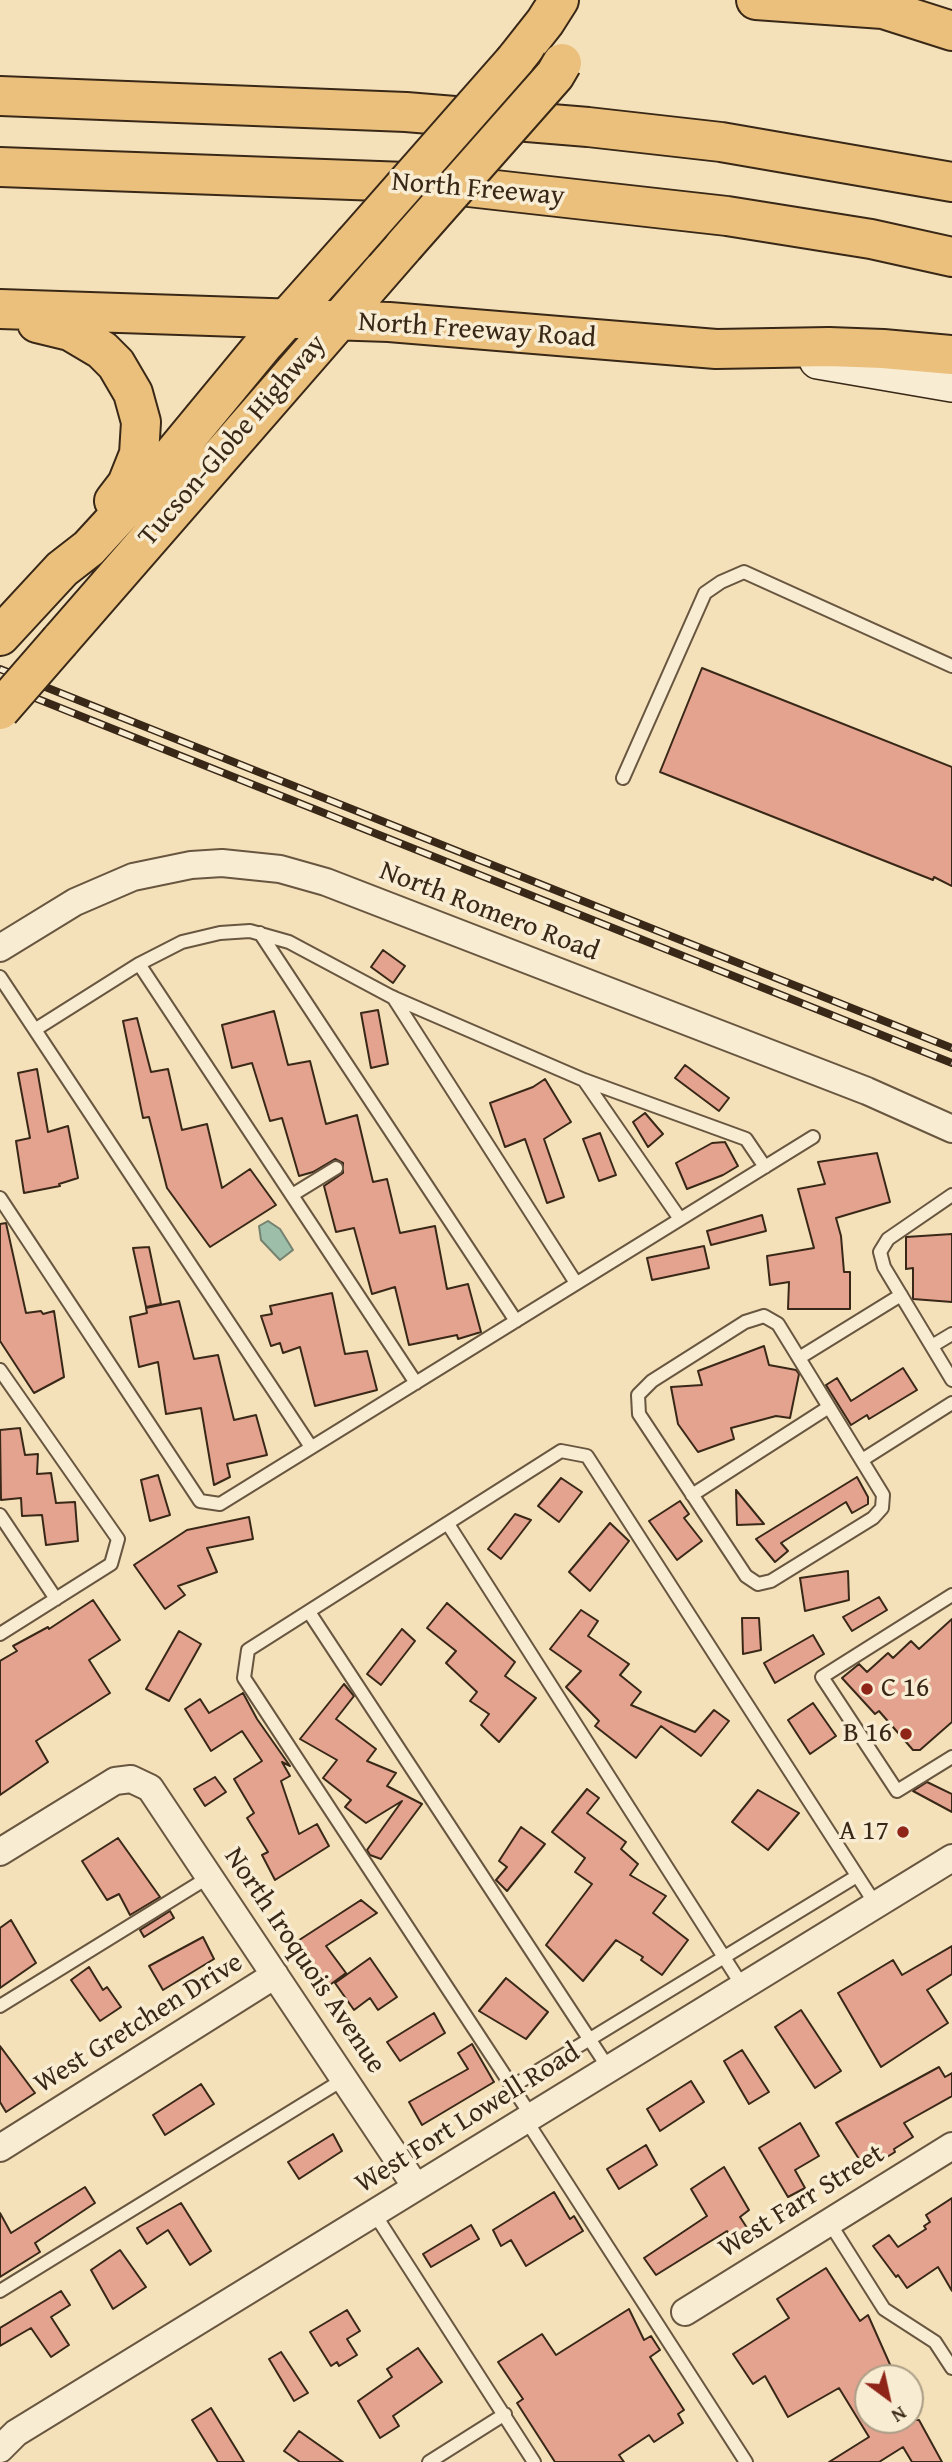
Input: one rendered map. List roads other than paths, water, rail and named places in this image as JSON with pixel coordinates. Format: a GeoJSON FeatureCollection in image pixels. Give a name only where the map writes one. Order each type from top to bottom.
{"type":"FeatureCollection","features":[{"type":"Feature","properties":{"kind":"highway","name":"Tucson-Globe Highway"},"geometry":{"type":"LineString","coordinates":[[6,629],[62,569],[89,548],[156,475],[286,319],[515,60],[559,0]]}},
{"type":"Feature","properties":{"kind":"highway","name":"Tucson-Globe Highway"},"geometry":{"type":"LineString","coordinates":[[0,710],[336,321],[555,75],[562,63],[566,40],[567,0]]}},
{"type":"Feature","properties":{"kind":"highway"},"geometry":{"type":"LineString","coordinates":[[757,0],[883,9],[952,31]]}},
{"type":"Feature","properties":{"kind":"highway"},"geometry":{"type":"LineString","coordinates":[[0,96],[406,112],[575,126],[721,142],[952,182]]}},
{"type":"Feature","properties":{"kind":"highway","name":"North Freeway"},"geometry":{"type":"LineString","coordinates":[[0,167],[433,183],[727,215],[871,239],[952,257]]}},
{"type":"Feature","properties":{"kind":"highway","name":"North Freeway Road"},"geometry":{"type":"LineString","coordinates":[[0,309],[389,322],[716,349]]}},
{"type":"Feature","properties":{"kind":"highway"},"geometry":{"type":"LineString","coordinates":[[0,318],[53,326],[85,338],[117,364],[138,407],[141,438],[134,469],[118,498],[74,546],[62,569]]}},
{"type":"Feature","properties":{"kind":"highway"},"geometry":{"type":"LineString","coordinates":[[716,349],[829,347],[952,355]]}},
{"type":"Feature","properties":{"kind":"main road"},"geometry":{"type":"LineString","coordinates":[[883,9],[952,17]]}},
{"type":"Feature","properties":{"kind":"main road","name":"North Freeway Road"},"geometry":{"type":"LineString","coordinates":[[716,349],[838,363],[952,383]]}},
{"type":"Feature","properties":{"kind":"street","name":"North Romero Road"},"geometry":{"type":"LineString","coordinates":[[0,948],[75,902],[133,877],[191,865],[235,864],[280,869],[326,882],[841,1081],[952,1129]]}},
{"type":"Feature","properties":{"kind":"street","name":"North Iroquois Avenue"},"geometry":{"type":"LineString","coordinates":[[0,1852],[115,1782],[133,1768],[150,1788],[416,2187]]}},
{"type":"Feature","properties":{"kind":"street","name":"West Fort Lowell Road"},"geometry":{"type":"LineString","coordinates":[[5,2439],[952,1858]]}},
{"type":"Feature","properties":{"kind":"street","name":"West Gretchen Drive"},"geometry":{"type":"LineString","coordinates":[[0,2148],[275,1975]]}},
{"type":"Feature","properties":{"kind":"street","name":"West Farr Street"},"geometry":{"type":"LineString","coordinates":[[685,2312],[952,2146]]}},
{"type":"Feature","properties":{"kind":"lane"},"geometry":{"type":"LineString","coordinates":[[623,778],[705,593],[744,572],[952,666]]}},
{"type":"Feature","properties":{"kind":"lane"},"geometry":{"type":"LineString","coordinates":[[36,1029],[139,964],[182,942],[220,933],[250,931],[289,942],[392,997],[584,1080],[746,1139],[765,1167]]}},
{"type":"Feature","properties":{"kind":"lane"},"geometry":{"type":"LineString","coordinates":[[260,933],[516,1321]]}},
{"type":"Feature","properties":{"kind":"lane"},"geometry":{"type":"LineString","coordinates":[[139,964],[416,1383]]}},
{"type":"Feature","properties":{"kind":"lane"},"geometry":{"type":"LineString","coordinates":[[0,977],[311,1447]]}},
{"type":"Feature","properties":{"kind":"lane"},"geometry":{"type":"LineString","coordinates":[[392,997],[576,1283]]}},
{"type":"Feature","properties":{"kind":"lane"},"geometry":{"type":"LineString","coordinates":[[584,1080],[680,1219]]}},
{"type":"Feature","properties":{"kind":"lane"},"geometry":{"type":"LineString","coordinates":[[0,1198],[200,1501],[220,1504],[813,1137]]}},
{"type":"Feature","properties":{"kind":"lane"},"geometry":{"type":"LineString","coordinates":[[292,1195],[336,1168]]}},
{"type":"Feature","properties":{"kind":"lane"},"geometry":{"type":"LineString","coordinates":[[952,1195],[888,1239],[880,1252],[884,1267],[952,1380]]}},
{"type":"Feature","properties":{"kind":"lane"},"geometry":{"type":"LineString","coordinates":[[799,1358],[901,1295]]}},
{"type":"Feature","properties":{"kind":"lane"},"geometry":{"type":"LineString","coordinates":[[764,1316],[778,1324],[829,1408],[883,1495],[882,1508],[873,1518],[771,1581],[758,1584],[746,1576],[639,1414],[638,1395],[652,1381],[745,1322],[764,1316]]}},
{"type":"Feature","properties":{"kind":"lane"},"geometry":{"type":"LineString","coordinates":[[932,1346],[952,1334]]}},
{"type":"Feature","properties":{"kind":"lane"},"geometry":{"type":"LineString","coordinates":[[0,1370],[118,1539],[111,1564],[0,1634]]}},
{"type":"Feature","properties":{"kind":"lane"},"geometry":{"type":"LineString","coordinates":[[862,1460],[952,1403]]}},
{"type":"Feature","properties":{"kind":"lane"},"geometry":{"type":"LineString","coordinates":[[692,1494],[829,1408]]}},
{"type":"Feature","properties":{"kind":"lane"},"geometry":{"type":"LineString","coordinates":[[746,2462],[529,2118],[513,2086],[244,1678],[248,1650],[561,1451],[587,1456],[876,1905]]}},
{"type":"Feature","properties":{"kind":"lane"},"geometry":{"type":"LineString","coordinates":[[0,1515],[56,1599]]}},
{"type":"Feature","properties":{"kind":"lane"},"geometry":{"type":"LineString","coordinates":[[448,1524],[743,1987]]}},
{"type":"Feature","properties":{"kind":"lane"},"geometry":{"type":"LineString","coordinates":[[952,1595],[822,1677],[897,1791],[952,1757]]}},
{"type":"Feature","properties":{"kind":"lane"},"geometry":{"type":"LineString","coordinates":[[309,1612],[610,2069]]}},
{"type":"Feature","properties":{"kind":"lane"},"geometry":{"type":"LineString","coordinates":[[513,2086],[857,1876]]}},
{"type":"Feature","properties":{"kind":"lane"},"geometry":{"type":"LineString","coordinates":[[0,2006],[209,1877]]}},
{"type":"Feature","properties":{"kind":"lane"},"geometry":{"type":"LineString","coordinates":[[0,2291],[344,2079]]}},
{"type":"Feature","properties":{"kind":"lane"},"geometry":{"type":"LineString","coordinates":[[374,2213],[534,2462]]}},
{"type":"Feature","properties":{"kind":"lane"},"geometry":{"type":"LineString","coordinates":[[829,2222],[884,2309],[935,2342],[952,2368]]}},
{"type":"Feature","properties":{"kind":"lane"},"geometry":{"type":"LineString","coordinates":[[429,2462],[505,2414]]}},
{"type":"Feature","properties":{"kind":"railway"},"geometry":{"type":"LineString","coordinates":[[0,669],[952,1048]]}},
{"type":"Feature","properties":{"kind":"railway"},"geometry":{"type":"LineString","coordinates":[[0,684],[952,1063]]}},
{"type":"Feature","properties":{"kind":"place","name":"C 16"},"geometry":{"type":"Point","coordinates":[867,1689]}},
{"type":"Feature","properties":{"kind":"place","name":"B 16"},"geometry":{"type":"Point","coordinates":[906,1734]}},
{"type":"Feature","properties":{"kind":"place","name":"A 17"},"geometry":{"type":"Point","coordinates":[903,1832]}}]}
